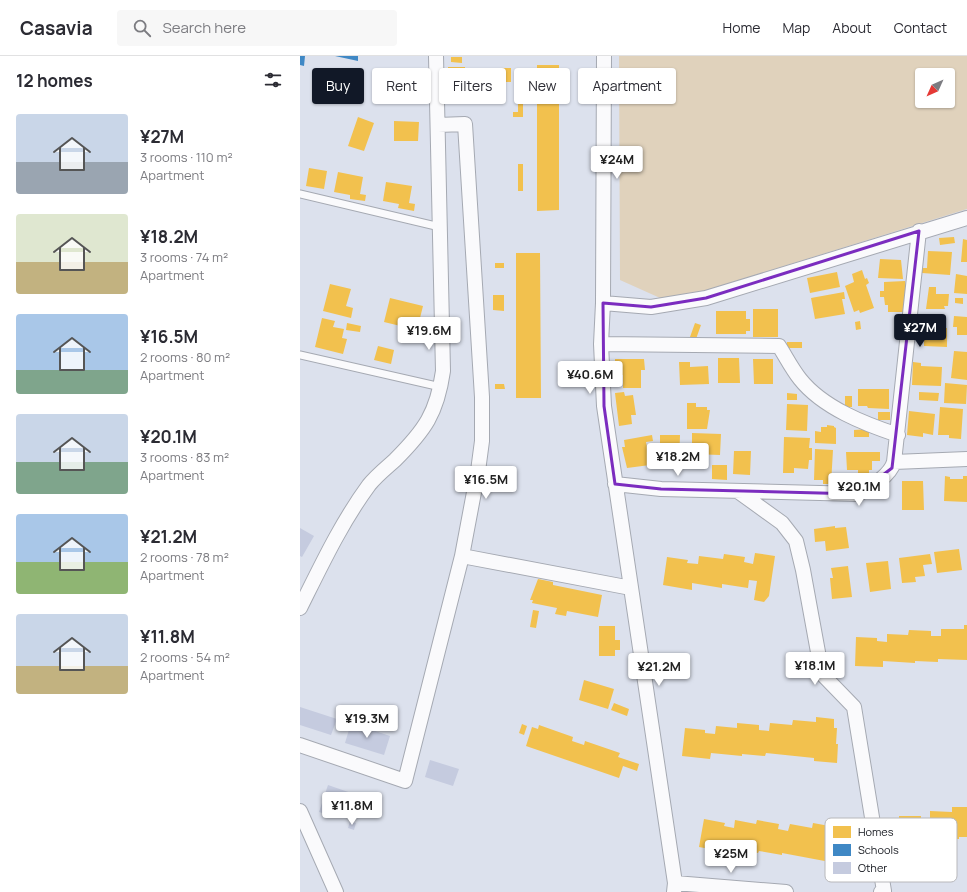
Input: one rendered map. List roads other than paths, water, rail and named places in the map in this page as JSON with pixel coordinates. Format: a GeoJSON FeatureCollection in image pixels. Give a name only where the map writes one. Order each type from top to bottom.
{"type":"FeatureCollection","features":[{"type":"Feature","properties":{"kind":"street"},"geometry":{"type":"LineString","coordinates":[[300,608],[344,523],[369,484],[415,440],[436,405],[441,387],[443,371],[436,56]]}},
{"type":"Feature","properties":{"kind":"street"},"geometry":{"type":"LineString","coordinates":[[604,56],[603,303],[601,344],[604,406],[675,887],[786,892]]}},
{"type":"Feature","properties":{"kind":"street"},"geometry":{"type":"LineString","coordinates":[[300,745],[405,781],[462,556],[478,472],[482,441],[482,397],[465,124],[438,125]]}},
{"type":"Feature","properties":{"kind":"street"},"geometry":{"type":"LineString","coordinates":[[603,303],[651,307],[706,298],[919,231],[967,218]]}},
{"type":"Feature","properties":{"kind":"street"},"geometry":{"type":"LineString","coordinates":[[615,484],[661,489],[858,494],[871,487],[892,468],[894,462],[919,231]]}},
{"type":"Feature","properties":{"kind":"street"},"geometry":{"type":"LineString","coordinates":[[601,344],[779,346],[801,380],[832,407],[871,426],[898,435]]}},
{"type":"Feature","properties":{"kind":"street"},"geometry":{"type":"LineString","coordinates":[[894,462],[967,459]]}},
{"type":"Feature","properties":{"kind":"street"},"geometry":{"type":"LineString","coordinates":[[739,492],[782,523],[796,541],[803,570],[822,674],[854,707],[871,818]]}},
{"type":"Feature","properties":{"kind":"street"},"geometry":{"type":"LineString","coordinates":[[462,556],[631,588]]}},
{"type":"Feature","properties":{"kind":"street"},"geometry":{"type":"LineString","coordinates":[[300,811],[336,892]]}},
{"type":"Feature","properties":{"kind":"street"},"geometry":{"type":"LineString","coordinates":[[881,882],[883,892]]}},
{"type":"Feature","properties":{"kind":"lane"},"geometry":{"type":"LineString","coordinates":[[300,194],[440,227]]}},
{"type":"Feature","properties":{"kind":"lane"},"geometry":{"type":"LineString","coordinates":[[300,355],[441,387]]}}]}
